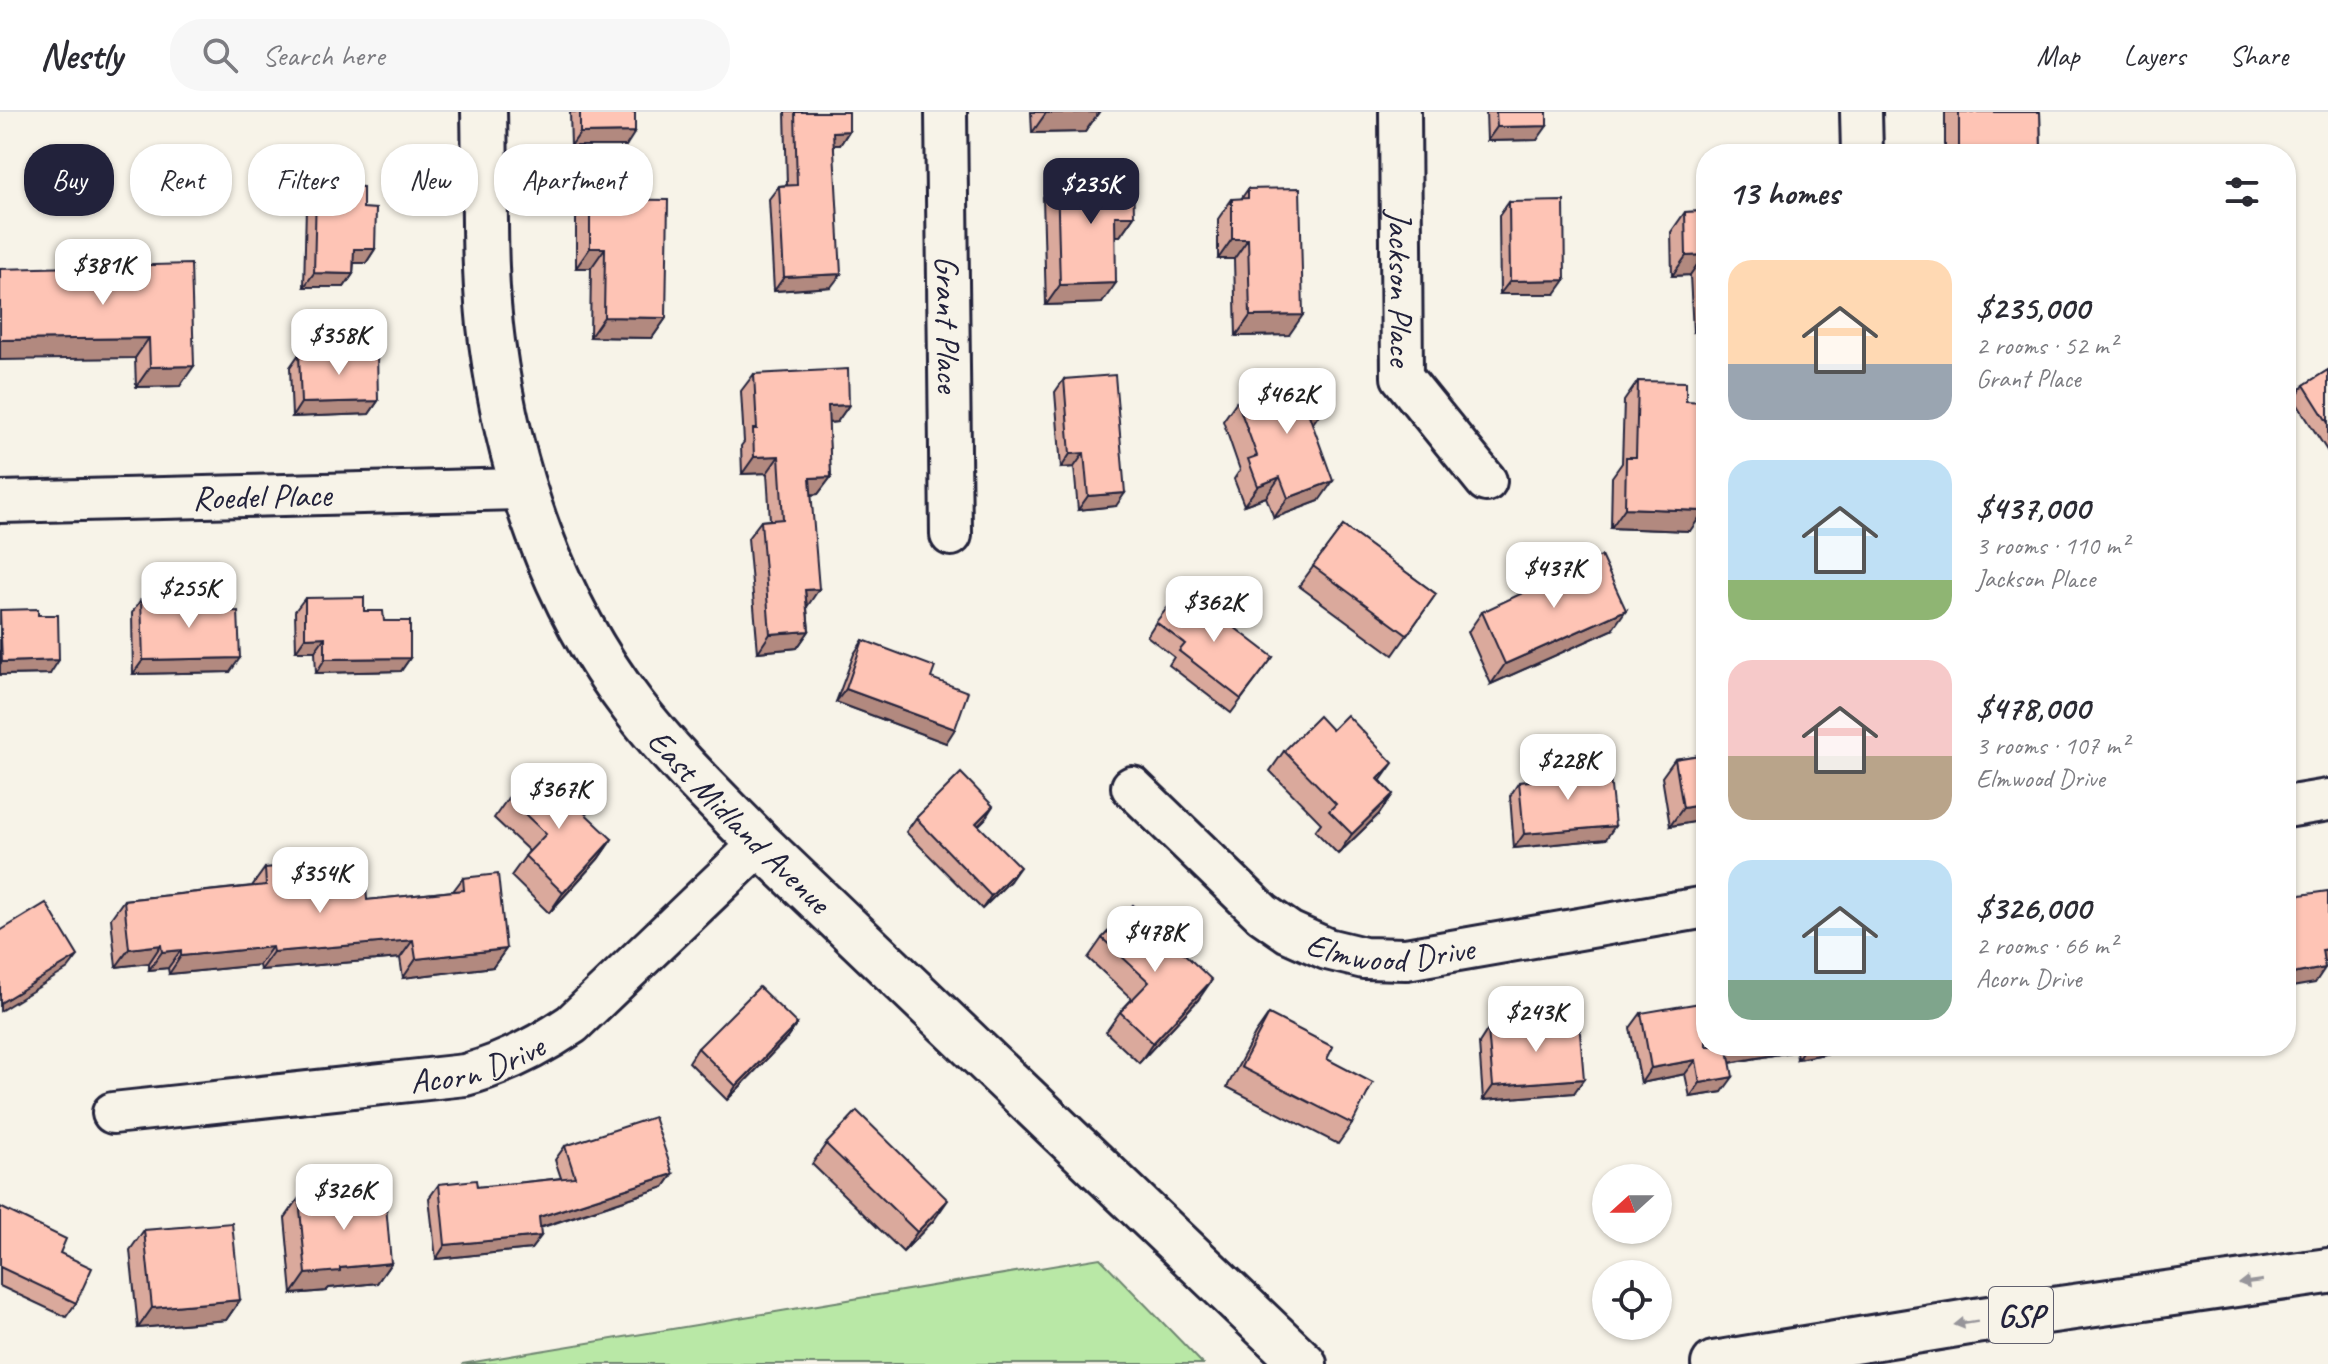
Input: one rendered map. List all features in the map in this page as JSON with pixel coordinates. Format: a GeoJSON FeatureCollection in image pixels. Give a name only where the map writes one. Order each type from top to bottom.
{"type":"FeatureCollection","features":[{"type":"Feature","properties":{"kind":"main road","name":"East Midland Avenue"},"geometry":{"type":"LineString","coordinates":[[484,112],[492,340],[504,418],[523,489],[558,580],[589,638],[631,704],[682,765],[760,844],[1304,1364]]}},
{"type":"Feature","properties":{"kind":"main road","name":"GSP"},"geometry":{"type":"LineString","coordinates":[[1714,1364],[1975,1321],[2328,1271]]}},
{"type":"Feature","properties":{"kind":"street","name":"Grant Place"},"geometry":{"type":"LineString","coordinates":[[946,112],[951,535]]}},
{"type":"Feature","properties":{"kind":"street","name":"Jackson Place"},"geometry":{"type":"LineString","coordinates":[[1400,112],[1402,377],[1486,481]]}},
{"type":"Feature","properties":{"kind":"street"},"geometry":{"type":"LineString","coordinates":[[1861,112],[1862,144]]}},
{"type":"Feature","properties":{"kind":"street","name":"Roedel Place"},"geometry":{"type":"LineString","coordinates":[[0,502],[523,489]]}},
{"type":"Feature","properties":{"kind":"street","name":"Elmwood Drive"},"geometry":{"type":"LineString","coordinates":[[1132,787],[1263,914],[1289,932],[1327,949],[1364,958],[1406,959],[1696,909]]}},
{"type":"Feature","properties":{"kind":"street"},"geometry":{"type":"LineString","coordinates":[[2296,805],[2328,800]]}},
{"type":"Feature","properties":{"kind":"street","name":"Acorn Drive"},"geometry":{"type":"LineString","coordinates":[[113,1113],[465,1075],[494,1067],[539,1046],[572,1024],[760,844]]}},
{"type":"Feature","properties":{"kind":"green space"},"geometry":{"type":"Polygon","coordinates":[[[1100,1258],[1203,1364],[462,1364],[1100,1258]]]}},
{"type":"Feature","properties":{"kind":"building"},"geometry":{"type":"Polygon","coordinates":[[[580,112],[635,112],[635,132],[580,133],[580,112]]]}},
{"type":"Feature","properties":{"kind":"building"},"geometry":{"type":"Polygon","coordinates":[[[795,112],[849,112],[849,131],[833,132],[841,274],[784,277],[779,186],[797,185],[795,112]]]}},
{"type":"Feature","properties":{"kind":"building"},"geometry":{"type":"Polygon","coordinates":[[[1496,112],[1547,112],[1547,126],[1497,127],[1496,112]]]}},
{"type":"Feature","properties":{"kind":"building"},"geometry":{"type":"Polygon","coordinates":[[[1959,112],[2040,112],[2041,144],[1959,144],[1959,112]]]}},
{"type":"Feature","properties":{"kind":"building"},"geometry":{"type":"Polygon","coordinates":[[[1133,176],[1134,216],[1115,216],[1116,283],[1060,285],[1057,177],[1133,176]]]}},
{"type":"Feature","properties":{"kind":"building"},"geometry":{"type":"Polygon","coordinates":[[[1300,188],[1303,315],[1250,316],[1248,239],[1232,239],[1232,199],[1248,198],[1248,189],[1300,188]]]}},
{"type":"Feature","properties":{"kind":"building"},"geometry":{"type":"Polygon","coordinates":[[[653,200],[668,200],[666,318],[604,317],[605,248],[590,248],[590,216],[653,216],[653,200]]]}},
{"type":"Feature","properties":{"kind":"building"},"geometry":{"type":"Polygon","coordinates":[[[1564,201],[1565,280],[1510,281],[1509,202],[1564,201]]]}},
{"type":"Feature","properties":{"kind":"building"},"geometry":{"type":"Polygon","coordinates":[[[365,208],[376,209],[375,249],[354,249],[353,274],[314,273],[315,216],[365,216],[365,208]]]}},
{"type":"Feature","properties":{"kind":"building"},"geometry":{"type":"Polygon","coordinates":[[[1696,211],[1696,255],[1686,256],[1685,212],[1696,211]]]}},
{"type":"Feature","properties":{"kind":"building"},"geometry":{"type":"Polygon","coordinates":[[[191,264],[194,366],[150,367],[149,338],[0,340],[0,269],[191,264]]]}},
{"type":"Feature","properties":{"kind":"building"},"geometry":{"type":"Polygon","coordinates":[[[377,351],[378,401],[301,403],[299,354],[377,351]]]}},
{"type":"Feature","properties":{"kind":"building"},"geometry":{"type":"Polygon","coordinates":[[[848,369],[849,405],[828,406],[831,477],[810,478],[819,589],[805,590],[809,631],[770,634],[761,521],[783,519],[779,456],[754,457],[753,429],[757,429],[754,374],[848,369]]]}},
{"type":"Feature","properties":{"kind":"building"},"geometry":{"type":"Polygon","coordinates":[[[2328,370],[2328,423],[2304,385],[2328,370]]]}},
{"type":"Feature","properties":{"kind":"building"},"geometry":{"type":"Polygon","coordinates":[[[1314,373],[1325,406],[1308,412],[1333,481],[1288,498],[1280,477],[1258,486],[1248,459],[1257,456],[1237,401],[1314,373]]]}},
{"type":"Feature","properties":{"kind":"building"},"geometry":{"type":"Polygon","coordinates":[[[1115,375],[1125,493],[1088,496],[1084,453],[1070,454],[1064,379],[1115,375]]]}},
{"type":"Feature","properties":{"kind":"building"},"geometry":{"type":"Polygon","coordinates":[[[1638,381],[1686,382],[1686,401],[1696,402],[1696,511],[1625,508],[1626,457],[1636,457],[1638,381]]]}},
{"type":"Feature","properties":{"kind":"building"},"geometry":{"type":"Polygon","coordinates":[[[1343,526],[1436,594],[1407,635],[1313,566],[1343,526]]]}},
{"type":"Feature","properties":{"kind":"building"},"geometry":{"type":"Polygon","coordinates":[[[1601,556],[1626,610],[1505,664],[1482,612],[1601,556]]]}},
{"type":"Feature","properties":{"kind":"building"},"geometry":{"type":"Polygon","coordinates":[[[1183,588],[1273,657],[1241,699],[1179,651],[1185,644],[1156,622],[1183,588]]]}},
{"type":"Feature","properties":{"kind":"building"},"geometry":{"type":"Polygon","coordinates":[[[218,597],[219,612],[238,611],[240,658],[143,660],[141,599],[218,597]]]}},
{"type":"Feature","properties":{"kind":"building"},"geometry":{"type":"Polygon","coordinates":[[[364,597],[364,611],[383,611],[384,621],[410,621],[410,658],[325,659],[325,637],[305,638],[305,598],[364,597]]]}},
{"type":"Feature","properties":{"kind":"building"},"geometry":{"type":"Polygon","coordinates":[[[38,609],[38,615],[58,615],[59,660],[2,662],[0,610],[38,609]]]}},
{"type":"Feature","properties":{"kind":"building"},"geometry":{"type":"Polygon","coordinates":[[[863,640],[935,667],[931,678],[968,692],[955,729],[846,689],[863,640]]]}},
{"type":"Feature","properties":{"kind":"building"},"geometry":{"type":"Polygon","coordinates":[[[1347,715],[1393,763],[1378,779],[1393,794],[1352,834],[1329,811],[1336,804],[1284,751],[1319,716],[1332,730],[1347,715]]]}},
{"type":"Feature","properties":{"kind":"building"},"geometry":{"type":"Polygon","coordinates":[[[1696,756],[1696,806],[1683,808],[1675,759],[1696,756]]]}},
{"type":"Feature","properties":{"kind":"building"},"geometry":{"type":"Polygon","coordinates":[[[536,767],[612,839],[563,893],[525,856],[546,834],[508,798],[536,767]]]}},
{"type":"Feature","properties":{"kind":"building"},"geometry":{"type":"Polygon","coordinates":[[[1609,767],[1615,826],[1524,834],[1519,782],[1575,777],[1574,770],[1609,767]]]}},
{"type":"Feature","properties":{"kind":"building"},"geometry":{"type":"Polygon","coordinates":[[[961,773],[993,806],[976,823],[1020,867],[991,896],[916,818],[961,773]]]}},
{"type":"Feature","properties":{"kind":"building"},"geometry":{"type":"Polygon","coordinates":[[[364,859],[367,900],[464,890],[463,878],[498,874],[506,949],[416,959],[413,940],[273,952],[272,947],[181,956],[181,950],[162,952],[161,945],[129,949],[124,900],[266,885],[265,868],[364,859]]]}},
{"type":"Feature","properties":{"kind":"building"},"geometry":{"type":"Polygon","coordinates":[[[2328,891],[2328,949],[2322,950],[2325,968],[2296,973],[2296,896],[2328,891]]]}},
{"type":"Feature","properties":{"kind":"building"},"geometry":{"type":"Polygon","coordinates":[[[46,903],[78,956],[0,1003],[0,931],[46,903]]]}},
{"type":"Feature","properties":{"kind":"building"},"geometry":{"type":"Polygon","coordinates":[[[1133,905],[1212,980],[1153,1043],[1120,1012],[1149,982],[1102,938],[1133,905]]]}},
{"type":"Feature","properties":{"kind":"building"},"geometry":{"type":"Polygon","coordinates":[[[759,987],[797,1024],[736,1086],[698,1048],[759,987]]]}},
{"type":"Feature","properties":{"kind":"building"},"geometry":{"type":"Polygon","coordinates":[[[1696,1004],[1696,1056],[1729,1056],[1733,1077],[1700,1083],[1696,1060],[1651,1068],[1641,1013],[1696,1004]]]}},
{"type":"Feature","properties":{"kind":"building"},"geometry":{"type":"Polygon","coordinates":[[[1269,1014],[1333,1047],[1327,1059],[1373,1083],[1352,1124],[1241,1067],[1269,1014]]]}},
{"type":"Feature","properties":{"kind":"building"},"geometry":{"type":"Polygon","coordinates":[[[1579,1022],[1584,1079],[1493,1086],[1488,1029],[1579,1022]]]}},
{"type":"Feature","properties":{"kind":"building"},"geometry":{"type":"Polygon","coordinates":[[[857,1111],[948,1200],[917,1232],[826,1144],[857,1111]]]}},
{"type":"Feature","properties":{"kind":"building"},"geometry":{"type":"Polygon","coordinates":[[[654,1117],[673,1174],[539,1217],[541,1236],[445,1245],[439,1184],[476,1180],[477,1187],[575,1177],[565,1146],[654,1117]]]}},
{"type":"Feature","properties":{"kind":"building"},"geometry":{"type":"Polygon","coordinates":[[[349,1194],[350,1197],[385,1194],[391,1263],[306,1274],[299,1198],[349,1194]]]}},
{"type":"Feature","properties":{"kind":"building"},"geometry":{"type":"Polygon","coordinates":[[[0,1207],[66,1239],[60,1253],[92,1268],[76,1303],[0,1267],[0,1207]]]}},
{"type":"Feature","properties":{"kind":"building"},"geometry":{"type":"Polygon","coordinates":[[[232,1223],[240,1300],[152,1308],[144,1230],[232,1223]]]}}]}
